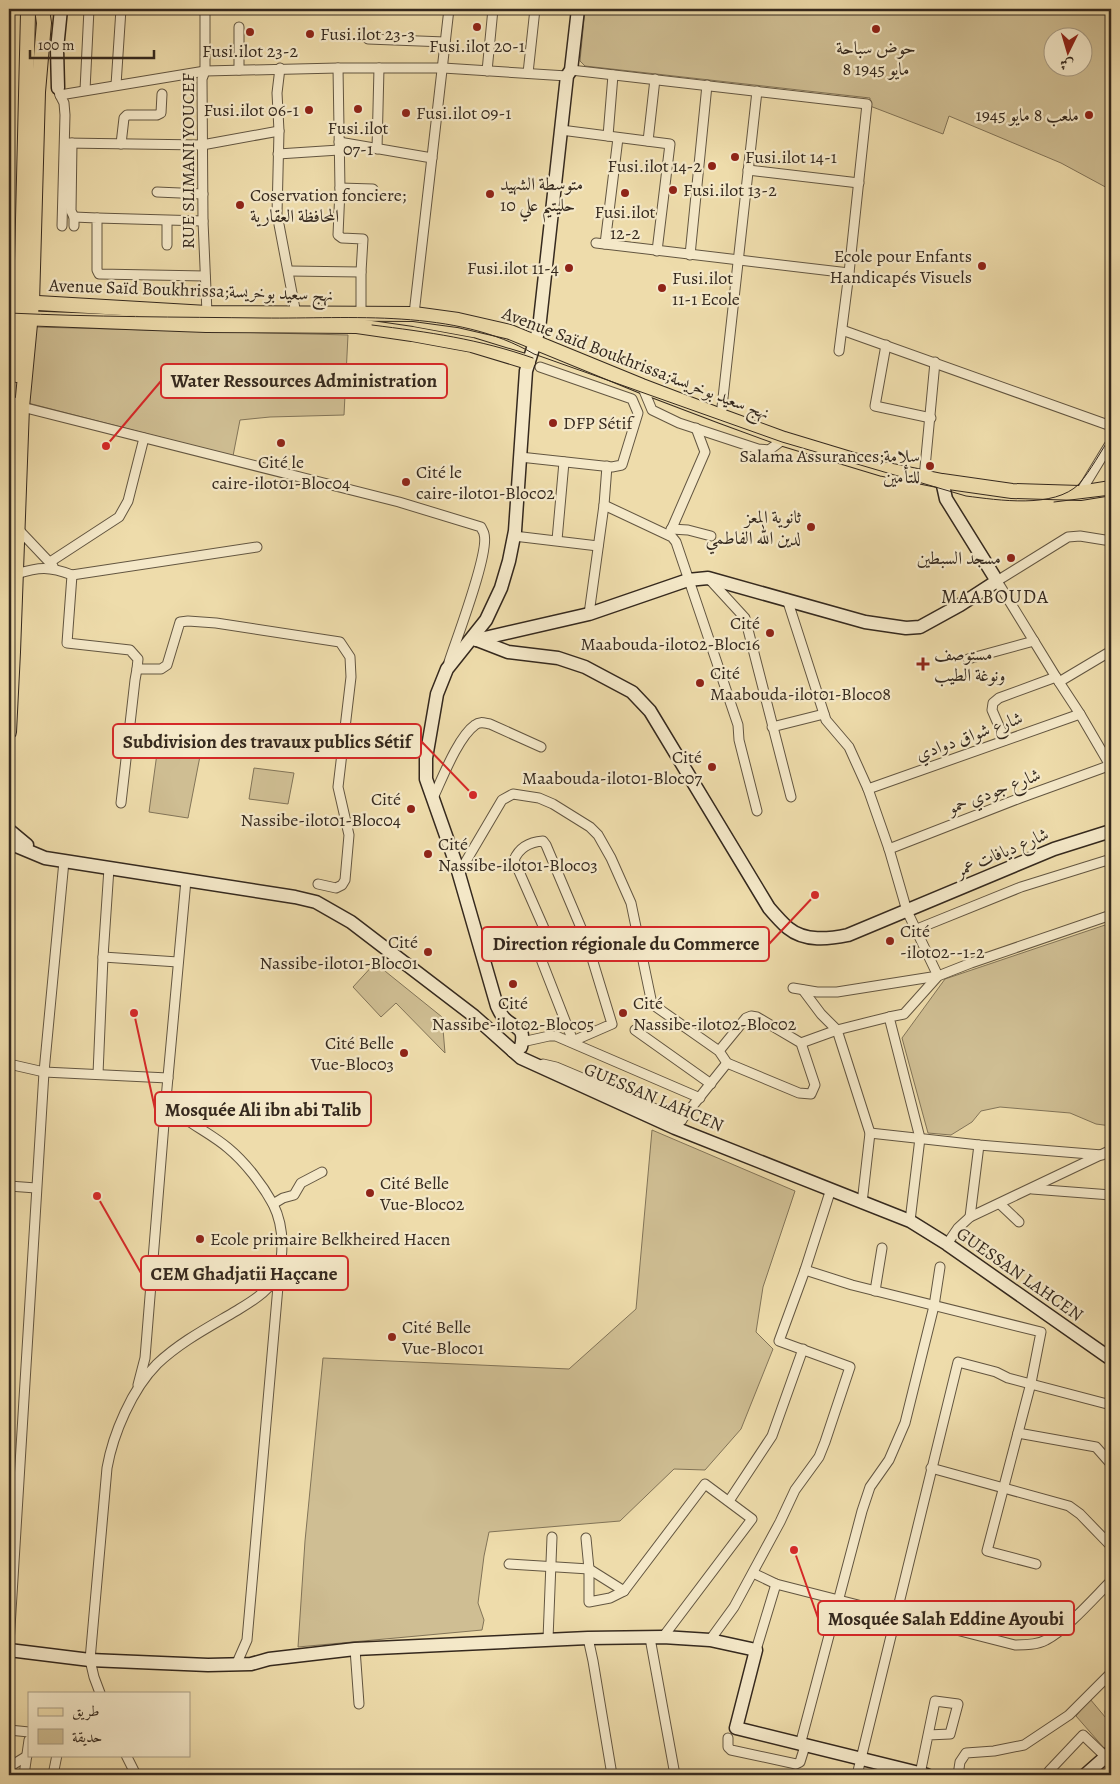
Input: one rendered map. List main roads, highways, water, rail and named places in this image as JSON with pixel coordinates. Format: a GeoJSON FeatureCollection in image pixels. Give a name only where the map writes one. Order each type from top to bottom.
{"type":"FeatureCollection","features":[{"type":"Feature","properties":{"kind":"main road"},"geometry":{"type":"LineString","coordinates":[[21,301],[28,13],[26,9]]}},
{"type":"Feature","properties":{"kind":"main road"},"geometry":{"type":"LineString","coordinates":[[9,732],[16,574],[13,526],[20,319],[44,23],[42,9]]}},
{"type":"Feature","properties":{"kind":"main road","name":"Avenue Saïd Boukhrissa;نهج سعيد بوخريسة"},"geometry":{"type":"LineString","coordinates":[[21,301],[207,313],[414,314],[481,325],[510,332],[642,386],[784,439],[883,470],[970,486],[1012,491],[1080,493],[1111,488]]}},
{"type":"Feature","properties":{"kind":"main road"},"geometry":{"type":"LineString","coordinates":[[9,504],[18,405],[14,356],[20,319]]}},
{"type":"Feature","properties":{"kind":"main road","name":"Avenue Saïd Boukhrissa;نهج سعيد بوخريسة"},"geometry":{"type":"LineString","coordinates":[[20,319],[206,325],[357,326],[472,345],[534,364]]}},
{"type":"Feature","properties":{"kind":"tram line"},"geometry":{"type":"LineString","coordinates":[[9,313],[136,317],[402,319],[471,329],[503,339],[534,354],[782,442],[966,496],[1009,501],[1041,500],[1068,492],[1083,479],[1111,436]]}},
{"type":"Feature","properties":{"kind":"tram line"},"geometry":{"type":"LineString","coordinates":[[372,325],[473,341],[533,358]]}},
{"type":"Feature","properties":{"kind":"tram line"},"geometry":{"type":"LineString","coordinates":[[1054,502],[1111,495]]}},
{"type":"Feature","properties":{"kind":"place","name":"Fusi.ilot 20-1"},"geometry":{"type":"Point","coordinates":[477,27]}},
{"type":"Feature","properties":{"kind":"place","name":"حوض سباحة 8 مايو 1945"},"geometry":{"type":"Point","coordinates":[876,29]}},
{"type":"Feature","properties":{"kind":"place","name":"Fusi.ilot 23-2"},"geometry":{"type":"Point","coordinates":[250,32]}},
{"type":"Feature","properties":{"kind":"place","name":"Fusi.ilot 23-3"},"geometry":{"type":"Point","coordinates":[310,34]}},
{"type":"Feature","properties":{"kind":"place","name":"Fusi.ilot 07-1"},"geometry":{"type":"Point","coordinates":[358,109]}},
{"type":"Feature","properties":{"kind":"place","name":"Fusi.ilot 06-1"},"geometry":{"type":"Point","coordinates":[309,110]}},
{"type":"Feature","properties":{"kind":"place","name":"Fusi.ilot 09-1"},"geometry":{"type":"Point","coordinates":[406,113]}},
{"type":"Feature","properties":{"kind":"place","name":"ملعب 8 مايو 1945"},"geometry":{"type":"Point","coordinates":[1089,115]}},
{"type":"Feature","properties":{"kind":"place","name":"Fusi.ilot 14-1"},"geometry":{"type":"Point","coordinates":[735,157]}},
{"type":"Feature","properties":{"kind":"place","name":"Fusi.ilot 14-2"},"geometry":{"type":"Point","coordinates":[712,166]}},
{"type":"Feature","properties":{"kind":"place","name":"Fusi.ilot 13-2"},"geometry":{"type":"Point","coordinates":[673,190]}},
{"type":"Feature","properties":{"kind":"place","name":"Fusi.ilot 12-2"},"geometry":{"type":"Point","coordinates":[625,193]}},
{"type":"Feature","properties":{"kind":"place","name":"متوسطة الشهيد حليتيم علي 10"},"geometry":{"type":"Point","coordinates":[490,194]}},
{"type":"Feature","properties":{"kind":"place","name":"Coservation fonciere; المحافظة العقارية"},"geometry":{"type":"Point","coordinates":[240,205]}},
{"type":"Feature","properties":{"kind":"place","name":"Ecole pour Enfants Handicapés Visuels"},"geometry":{"type":"Point","coordinates":[982,266]}},
{"type":"Feature","properties":{"kind":"place","name":"Fusi.ilot 11-4"},"geometry":{"type":"Point","coordinates":[569,268]}},
{"type":"Feature","properties":{"kind":"place","name":"Fusi.ilot 11-1 Ecole"},"geometry":{"type":"Point","coordinates":[662,288]}},
{"type":"Feature","properties":{"kind":"place","name":"DFP Sétif"},"geometry":{"type":"Point","coordinates":[553,423]}},
{"type":"Feature","properties":{"kind":"place","name":"Cité le caire-ilot01-Bloc04"},"geometry":{"type":"Point","coordinates":[281,443]}},
{"type":"Feature","properties":{"kind":"place","name":"Water Ressources Administration"},"geometry":{"type":"Point","coordinates":[106,446]}},
{"type":"Feature","properties":{"kind":"place","name":"Salama Assurances;سلامة للتأمين"},"geometry":{"type":"Point","coordinates":[930,466]}},
{"type":"Feature","properties":{"kind":"place","name":"Cité le caire-ilot01-Bloc02"},"geometry":{"type":"Point","coordinates":[406,482]}},
{"type":"Feature","properties":{"kind":"place","name":"ثانوية المعز لدين الله الفاطمي"},"geometry":{"type":"Point","coordinates":[811,527]}},
{"type":"Feature","properties":{"kind":"place","name":"مسجد السبطين"},"geometry":{"type":"Point","coordinates":[1011,558]}},
{"type":"Feature","properties":{"kind":"place","name":"Cité Maabouda-ilot02-Bloc16"},"geometry":{"type":"Point","coordinates":[770,633]}},
{"type":"Feature","properties":{"kind":"place","name":"مستوصف ونوغة الطيب"},"geometry":{"type":"Point","coordinates":[923,664]}},
{"type":"Feature","properties":{"kind":"place","name":"Cité Maabouda-ilot01-Bloc08"},"geometry":{"type":"Point","coordinates":[700,683]}},
{"type":"Feature","properties":{"kind":"place","name":"Cité Maabouda-ilot01-Bloc07"},"geometry":{"type":"Point","coordinates":[712,767]}},
{"type":"Feature","properties":{"kind":"place","name":"Subdivision des travaux publics Sétif"},"geometry":{"type":"Point","coordinates":[473,795]}},
{"type":"Feature","properties":{"kind":"place","name":"Cité Nassibe-ilot01-Bloc04"},"geometry":{"type":"Point","coordinates":[411,809]}},
{"type":"Feature","properties":{"kind":"place","name":"Cité Nassibe-ilot01-Bloc03"},"geometry":{"type":"Point","coordinates":[428,854]}},
{"type":"Feature","properties":{"kind":"place","name":"Direction régionale du Commerce"},"geometry":{"type":"Point","coordinates":[815,895]}},
{"type":"Feature","properties":{"kind":"place","name":"Cité -ilot02--1-2"},"geometry":{"type":"Point","coordinates":[890,941]}},
{"type":"Feature","properties":{"kind":"place","name":"Cité Nassibe-ilot01-Bloc01"},"geometry":{"type":"Point","coordinates":[428,952]}},
{"type":"Feature","properties":{"kind":"place","name":"Cité Nassibe-ilot02-Bloc05"},"geometry":{"type":"Point","coordinates":[513,984]}},
{"type":"Feature","properties":{"kind":"place","name":"Mosquée Ali ibn abi Talib"},"geometry":{"type":"Point","coordinates":[134,1013]}},
{"type":"Feature","properties":{"kind":"place","name":"Cité Nassibe-ilot02-Bloc02"},"geometry":{"type":"Point","coordinates":[623,1013]}},
{"type":"Feature","properties":{"kind":"place","name":"Cité Belle Vue-Bloc03"},"geometry":{"type":"Point","coordinates":[404,1053]}},
{"type":"Feature","properties":{"kind":"place","name":"Cité Belle Vue-Bloc02"},"geometry":{"type":"Point","coordinates":[370,1193]}},
{"type":"Feature","properties":{"kind":"place","name":"CEM Ghadjatii Haçcane"},"geometry":{"type":"Point","coordinates":[97,1196]}},
{"type":"Feature","properties":{"kind":"place","name":"Ecole primaire Belkheired Hacen"},"geometry":{"type":"Point","coordinates":[200,1239]}},
{"type":"Feature","properties":{"kind":"place","name":"Cité Belle Vue-Bloc01"},"geometry":{"type":"Point","coordinates":[392,1337]}},
{"type":"Feature","properties":{"kind":"place","name":"Mosquée Salah Eddine Ayoubi"},"geometry":{"type":"Point","coordinates":[794,1550]}},
{"type":"Feature","properties":{"kind":"district","name":"MAABOUDA"},"geometry":{"type":"Point","coordinates":[995,596]}}]}
